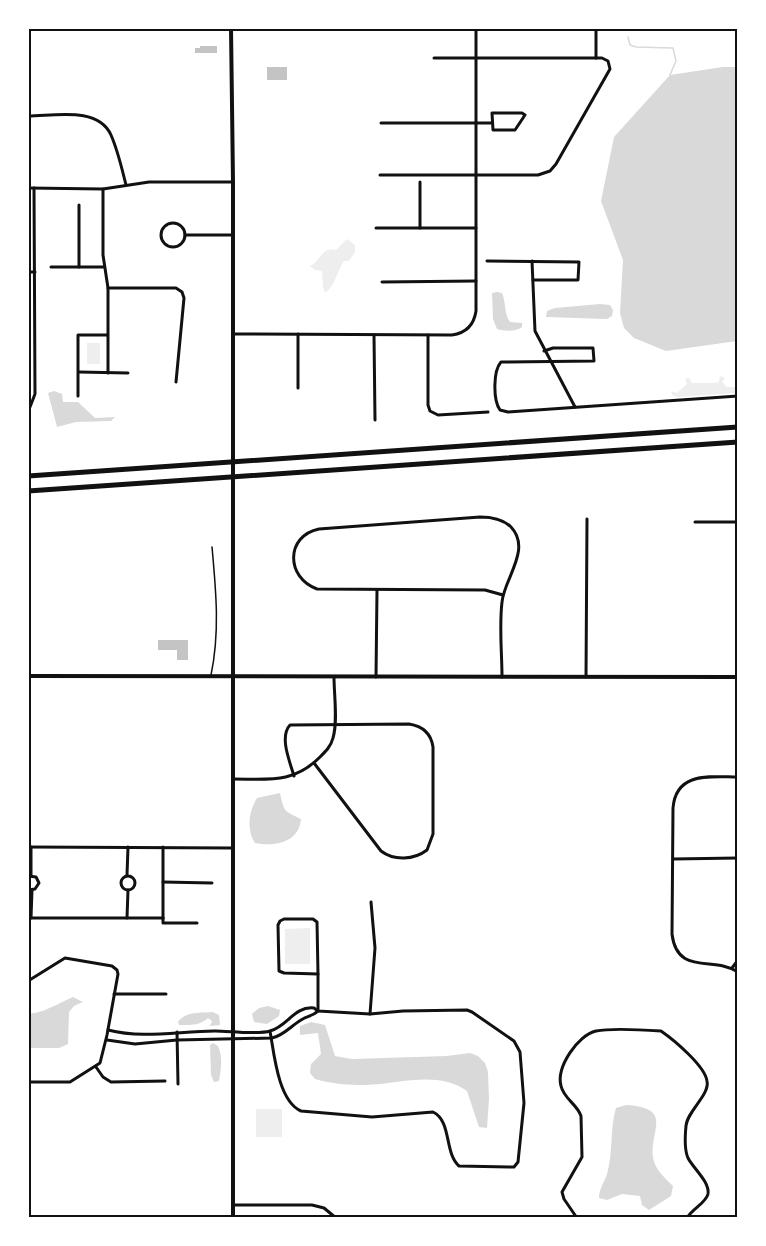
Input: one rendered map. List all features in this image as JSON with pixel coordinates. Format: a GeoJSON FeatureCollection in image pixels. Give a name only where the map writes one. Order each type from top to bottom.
{"type":"FeatureCollection","features":[{"type":"Feature","properties":{"kind":"highway"},"geometry":{"type":"LineString","coordinates":[[28,476],[738,427]]}},
{"type":"Feature","properties":{"kind":"highway"},"geometry":{"type":"LineString","coordinates":[[28,491],[738,442]]}},
{"type":"Feature","properties":{"kind":"main road"},"geometry":{"type":"LineString","coordinates":[[28,29],[161,28]]}},
{"type":"Feature","properties":{"kind":"main road"},"geometry":{"type":"LineString","coordinates":[[231,28],[234,1218]]}},
{"type":"Feature","properties":{"kind":"main road"},"geometry":{"type":"LineString","coordinates":[[264,28],[289,28]]}},
{"type":"Feature","properties":{"kind":"main road"},"geometry":{"type":"LineString","coordinates":[[376,28],[549,28]]}},
{"type":"Feature","properties":{"kind":"main road"},"geometry":{"type":"LineString","coordinates":[[28,676],[738,677]]}},
{"type":"Feature","properties":{"kind":"street"},"geometry":{"type":"LineString","coordinates":[[596,28],[596,58]]}},
{"type":"Feature","properties":{"kind":"street"},"geometry":{"type":"LineString","coordinates":[[233,334],[457,334],[464,332],[471,325],[476,313],[476,29]]}},
{"type":"Feature","properties":{"kind":"street"},"geometry":{"type":"LineString","coordinates":[[380,175],[538,175],[548,172],[556,164],[610,70],[607,60],[596,58],[434,58]]}},
{"type":"Feature","properties":{"kind":"street"},"geometry":{"type":"LineString","coordinates":[[492,113],[522,113],[525,116],[515,130],[493,130],[491,123],[492,113]]}},
{"type":"Feature","properties":{"kind":"street"},"geometry":{"type":"LineString","coordinates":[[28,116],[83,116],[101,123],[112,136],[126,185]]}},
{"type":"Feature","properties":{"kind":"street"},"geometry":{"type":"LineString","coordinates":[[381,123],[491,123]]}},
{"type":"Feature","properties":{"kind":"street"},"geometry":{"type":"LineString","coordinates":[[28,188],[103,189],[149,182],[233,182]]}},
{"type":"Feature","properties":{"kind":"street"},"geometry":{"type":"LineString","coordinates":[[420,182],[420,228]]}},
{"type":"Feature","properties":{"kind":"street"},"geometry":{"type":"LineString","coordinates":[[30,407],[35,394],[34,188]]}},
{"type":"Feature","properties":{"kind":"street"},"geometry":{"type":"LineString","coordinates":[[103,189],[104,267],[108,288],[108,373]]}},
{"type":"Feature","properties":{"kind":"street"},"geometry":{"type":"LineString","coordinates":[[79,205],[79,267]]}},
{"type":"Feature","properties":{"kind":"street"},"geometry":{"type":"LineString","coordinates":[[173,222],[182,226],[185,235],[182,243],[173,247],[164,243],[160,234],[165,226],[173,222]]}},
{"type":"Feature","properties":{"kind":"street"},"geometry":{"type":"LineString","coordinates":[[376,228],[476,228]]}},
{"type":"Feature","properties":{"kind":"street"},"geometry":{"type":"LineString","coordinates":[[185,235],[233,235]]}},
{"type":"Feature","properties":{"kind":"street"},"geometry":{"type":"LineString","coordinates":[[488,261],[577,261],[579,263],[579,278],[532,280]]}},
{"type":"Feature","properties":{"kind":"street"},"geometry":{"type":"LineString","coordinates":[[532,261],[534,326],[549,361],[575,407]]}},
{"type":"Feature","properties":{"kind":"street"},"geometry":{"type":"LineString","coordinates":[[51,267],[104,267]]}},
{"type":"Feature","properties":{"kind":"street"},"geometry":{"type":"LineString","coordinates":[[28,272],[34,272]]}},
{"type":"Feature","properties":{"kind":"street"},"geometry":{"type":"LineString","coordinates":[[382,282],[476,281]]}},
{"type":"Feature","properties":{"kind":"street"},"geometry":{"type":"LineString","coordinates":[[108,288],[176,288],[183,292],[176,382]]}},
{"type":"Feature","properties":{"kind":"street"},"geometry":{"type":"LineString","coordinates":[[298,334],[298,388]]}},
{"type":"Feature","properties":{"kind":"street"},"geometry":{"type":"LineString","coordinates":[[428,334],[428,405],[430,411],[437,415],[488,412]]}},
{"type":"Feature","properties":{"kind":"street"},"geometry":{"type":"LineString","coordinates":[[78,396],[78,335],[107,335]]}},
{"type":"Feature","properties":{"kind":"street"},"geometry":{"type":"LineString","coordinates":[[374,335],[375,420]]}},
{"type":"Feature","properties":{"kind":"street"},"geometry":{"type":"LineString","coordinates":[[544,351],[553,348],[592,348],[594,350],[593,362],[504,361],[496,369],[496,402],[500,410],[508,412],[738,396]]}},
{"type":"Feature","properties":{"kind":"street"},"geometry":{"type":"LineString","coordinates":[[78,372],[128,373]]}},
{"type":"Feature","properties":{"kind":"street"},"geometry":{"type":"LineString","coordinates":[[502,677],[503,595],[519,547],[511,528],[496,519],[480,517],[319,529],[301,538],[294,555],[296,572],[304,582],[322,589],[484,590],[503,595]]}},
{"type":"Feature","properties":{"kind":"street"},"geometry":{"type":"LineString","coordinates":[[586,677],[587,519]]}},
{"type":"Feature","properties":{"kind":"street"},"geometry":{"type":"LineString","coordinates":[[695,522],[738,522]]}},
{"type":"Feature","properties":{"kind":"street"},"geometry":{"type":"LineString","coordinates":[[376,590],[376,677]]}},
{"type":"Feature","properties":{"kind":"street"},"geometry":{"type":"LineString","coordinates":[[233,780],[280,779],[294,776],[314,763],[331,743],[334,724],[334,677]]}},
{"type":"Feature","properties":{"kind":"street"},"geometry":{"type":"LineString","coordinates":[[294,776],[286,746],[288,726],[292,724],[409,724],[418,726],[428,734],[433,747],[433,834],[431,843],[425,852],[402,858],[389,856],[381,851],[314,763]]}},
{"type":"Feature","properties":{"kind":"street"},"geometry":{"type":"LineString","coordinates":[[738,777],[701,777],[691,780],[679,789],[674,801],[672,934],[680,955],[690,962],[723,964],[738,972]]}},
{"type":"Feature","properties":{"kind":"street"},"geometry":{"type":"LineString","coordinates":[[163,918],[30,918],[30,890],[37,888],[39,883],[37,879],[30,876],[30,847],[233,848]]}},
{"type":"Feature","properties":{"kind":"street"},"geometry":{"type":"LineString","coordinates":[[127,875],[134,878],[135,883],[132,889],[128,890],[123,889],[120,882],[127,875],[128,847]]}},
{"type":"Feature","properties":{"kind":"street"},"geometry":{"type":"LineString","coordinates":[[163,847],[163,923],[197,923]]}},
{"type":"Feature","properties":{"kind":"street"},"geometry":{"type":"LineString","coordinates":[[673,859],[738,858]]}},
{"type":"Feature","properties":{"kind":"street"},"geometry":{"type":"LineString","coordinates":[[163,882],[212,883]]}},
{"type":"Feature","properties":{"kind":"street"},"geometry":{"type":"LineString","coordinates":[[127,918],[128,890]]}},
{"type":"Feature","properties":{"kind":"street"},"geometry":{"type":"LineString","coordinates":[[370,1014],[375,948],[371,902]]}},
{"type":"Feature","properties":{"kind":"street"},"geometry":{"type":"LineString","coordinates":[[318,974],[279,971],[278,925],[281,920],[313,919],[316,922],[318,974],[318,1011]]}},
{"type":"Feature","properties":{"kind":"street"},"geometry":{"type":"LineString","coordinates":[[28,981],[65,958],[113,966],[118,974],[108,1035],[100,1063],[70,1082],[28,1082]]}},
{"type":"Feature","properties":{"kind":"street"},"geometry":{"type":"LineString","coordinates":[[732,968],[738,960]]}},
{"type":"Feature","properties":{"kind":"street"},"geometry":{"type":"LineString","coordinates":[[114,994],[165,994]]}},
{"type":"Feature","properties":{"kind":"street"},"geometry":{"type":"LineString","coordinates":[[108,1030],[129,1035],[270,1031],[303,1008],[370,1014],[403,1011],[472,1012],[517,1043],[520,1052],[524,1105],[519,1159],[514,1167],[463,1168],[458,1166],[453,1160],[441,1119],[433,1112],[372,1117],[301,1111],[291,1103],[279,1078],[270,1031]]}},
{"type":"Feature","properties":{"kind":"street"},"geometry":{"type":"LineString","coordinates":[[106,1040],[135,1044],[177,1040],[272,1038],[278,1037],[318,1011]]}},
{"type":"Feature","properties":{"kind":"street"},"geometry":{"type":"LineString","coordinates":[[577,1218],[562,1192],[582,1157],[581,1116],[566,1097],[562,1089],[560,1074],[567,1056],[592,1032],[599,1030],[661,1031],[697,1064],[708,1082],[686,1122],[686,1149],[689,1159],[706,1185],[708,1194],[687,1218]]}},
{"type":"Feature","properties":{"kind":"street"},"geometry":{"type":"LineString","coordinates":[[177,1032],[178,1084]]}},
{"type":"Feature","properties":{"kind":"street"},"geometry":{"type":"LineString","coordinates":[[96,1066],[103,1077],[111,1082],[165,1081]]}},
{"type":"Feature","properties":{"kind":"street"},"geometry":{"type":"LineString","coordinates":[[233,1205],[312,1205],[324,1208],[336,1218]]}},
{"type":"Feature","properties":{"kind":"lane"},"geometry":{"type":"LineString","coordinates":[[210,676],[217,634],[217,602],[212,547]]}},
{"type":"Feature","properties":{"kind":"shaded area"},"geometry":{"type":"Polygon","coordinates":[[[737,67],[737,341],[666,351],[634,338],[624,328],[620,313],[623,260],[601,201],[614,137],[670,75],[737,67]]]}},
{"type":"Feature","properties":{"kind":"shaded area"},"geometry":{"type":"Polygon","coordinates":[[[347,239],[355,245],[355,252],[349,261],[344,261],[325,293],[322,271],[310,266],[324,252],[336,250],[347,239]]]}},
{"type":"Feature","properties":{"kind":"shaded area"},"geometry":{"type":"Polygon","coordinates":[[[492,293],[502,293],[510,322],[522,323],[519,329],[506,331],[497,329],[493,319],[492,293]]]}},
{"type":"Feature","properties":{"kind":"shaded area"},"geometry":{"type":"Polygon","coordinates":[[[610,305],[613,310],[612,316],[607,319],[546,317],[547,311],[555,308],[610,305]]]}},
{"type":"Feature","properties":{"kind":"shaded area"},"geometry":{"type":"Polygon","coordinates":[[[87,343],[100,343],[100,364],[87,364],[87,343]]]}},
{"type":"Feature","properties":{"kind":"shaded area"},"geometry":{"type":"Polygon","coordinates":[[[720,376],[725,378],[722,382],[727,387],[736,387],[736,393],[679,397],[673,396],[671,391],[677,393],[687,384],[685,379],[689,378],[692,383],[715,383],[719,382],[720,376]]]}},
{"type":"Feature","properties":{"kind":"shaded area"},"geometry":{"type":"Polygon","coordinates":[[[54,391],[62,394],[63,402],[78,402],[95,418],[115,417],[111,421],[76,422],[57,427],[48,393],[54,391]]]}},
{"type":"Feature","properties":{"kind":"shaded area"},"geometry":{"type":"Polygon","coordinates":[[[280,793],[286,810],[301,819],[296,833],[284,842],[255,843],[250,832],[250,815],[254,803],[257,798],[280,793]]]}},
{"type":"Feature","properties":{"kind":"shaded area"},"geometry":{"type":"Polygon","coordinates":[[[310,928],[310,964],[285,964],[285,929],[310,928]]]}},
{"type":"Feature","properties":{"kind":"shaded area"},"geometry":{"type":"Polygon","coordinates":[[[73,997],[83,1002],[74,1006],[69,1012],[68,1044],[59,1048],[29,1048],[29,1013],[45,1010],[73,997]]]}},
{"type":"Feature","properties":{"kind":"shaded area"},"geometry":{"type":"Polygon","coordinates":[[[268,1006],[280,1010],[279,1016],[267,1024],[254,1022],[252,1014],[259,1008],[268,1006]]]}},
{"type":"Feature","properties":{"kind":"shaded area"},"geometry":{"type":"Polygon","coordinates":[[[213,1012],[219,1015],[220,1025],[210,1026],[212,1021],[208,1018],[191,1025],[179,1025],[178,1022],[189,1014],[213,1012]]]}},
{"type":"Feature","properties":{"kind":"shaded area"},"geometry":{"type":"Polygon","coordinates":[[[311,1022],[325,1025],[335,1056],[352,1059],[447,1056],[470,1053],[478,1056],[485,1063],[488,1072],[487,1128],[479,1127],[467,1091],[444,1081],[418,1080],[359,1085],[315,1079],[310,1073],[311,1064],[321,1054],[318,1033],[300,1035],[300,1026],[311,1022]]]}},
{"type":"Feature","properties":{"kind":"shaded area"},"geometry":{"type":"Polygon","coordinates":[[[213,1043],[220,1050],[221,1059],[219,1081],[214,1082],[211,1075],[210,1045],[213,1043]]]}},
{"type":"Feature","properties":{"kind":"shaded area"},"geometry":{"type":"Polygon","coordinates":[[[626,1105],[642,1107],[656,1118],[653,1143],[655,1164],[660,1173],[673,1186],[671,1196],[649,1210],[642,1205],[640,1196],[622,1194],[607,1200],[599,1198],[610,1162],[616,1108],[626,1105]]]}},
{"type":"Feature","properties":{"kind":"shaded area"},"geometry":{"type":"Polygon","coordinates":[[[256,1109],[282,1109],[282,1137],[256,1137],[256,1109]]]}},
{"type":"Feature","properties":{"kind":"building"},"geometry":{"type":"Polygon","coordinates":[[[200,46],[217,46],[217,53],[195,53],[195,48],[200,48],[200,46]]]}},
{"type":"Feature","properties":{"kind":"building"},"geometry":{"type":"Polygon","coordinates":[[[267,67],[287,67],[287,80],[267,80],[267,67]]]}},
{"type":"Feature","properties":{"kind":"building"},"geometry":{"type":"Polygon","coordinates":[[[158,640],[188,640],[188,660],[177,660],[177,650],[158,650],[158,640]]]}},
{"type":"Feature","properties":{"kind":"waterway"},"geometry":{"type":"LineString","coordinates":[[628,37],[630,45],[636,47],[673,48],[676,61],[670,75]]}}]}
